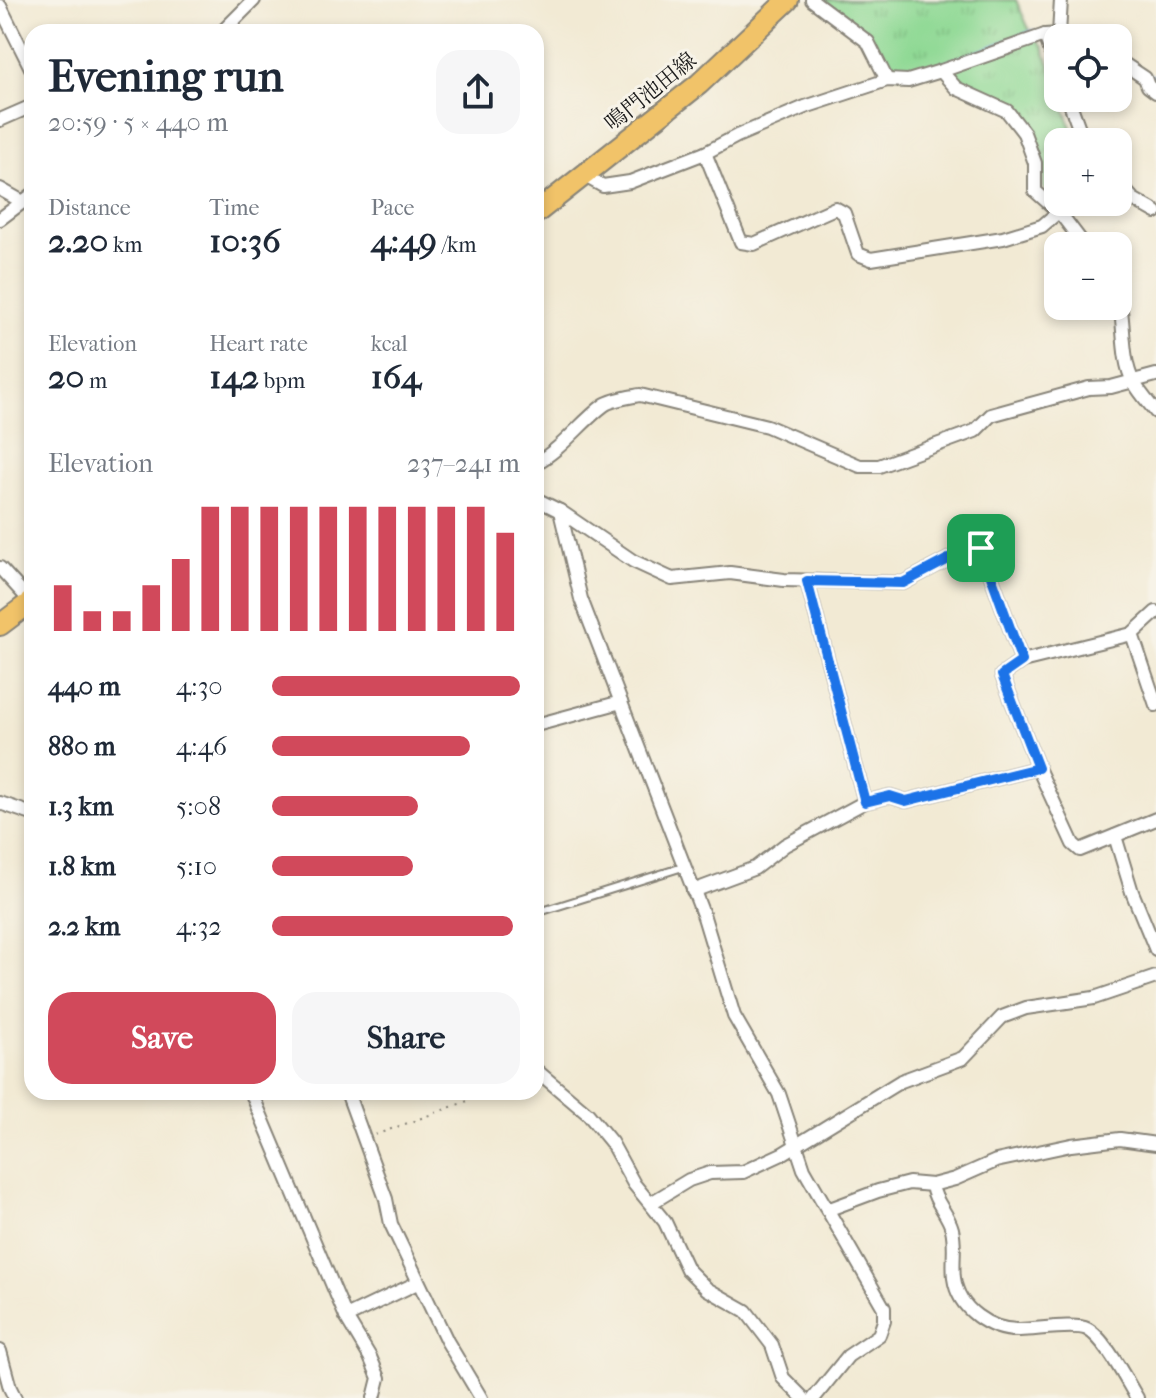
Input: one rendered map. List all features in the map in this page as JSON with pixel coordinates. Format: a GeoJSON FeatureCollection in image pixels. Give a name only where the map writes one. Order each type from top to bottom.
{"type":"FeatureCollection","features":[{"type":"Feature","properties":{"kind":"main road","name":"鳴門池田線"},"geometry":{"type":"LineString","coordinates":[[544,206],[699,84],[788,0]]}},
{"type":"Feature","properties":{"kind":"main road"},"geometry":{"type":"LineString","coordinates":[[0,625],[24,608]]}},
{"type":"Feature","properties":{"kind":"street"},"geometry":{"type":"LineString","coordinates":[[812,0],[868,42],[887,80]]}},
{"type":"Feature","properties":{"kind":"street"},"geometry":{"type":"LineString","coordinates":[[1061,0],[1063,24]]}},
{"type":"Feature","properties":{"kind":"street"},"geometry":{"type":"LineString","coordinates":[[229,24],[249,2]]}},
{"type":"Feature","properties":{"kind":"street"},"geometry":{"type":"LineString","coordinates":[[0,6],[24,54]]}},
{"type":"Feature","properties":{"kind":"street"},"geometry":{"type":"LineString","coordinates":[[585,176],[603,186],[630,182],[705,153],[805,107],[887,80],[908,81],[1044,35]]}},
{"type":"Feature","properties":{"kind":"street"},"geometry":{"type":"LineString","coordinates":[[1132,68],[1150,79],[1148,86],[1156,92]]}},
{"type":"Feature","properties":{"kind":"street"},"geometry":{"type":"LineString","coordinates":[[941,71],[956,88],[1007,111],[1024,133],[1035,163],[1035,191],[1044,199]]}},
{"type":"Feature","properties":{"kind":"street"},"geometry":{"type":"LineString","coordinates":[[0,120],[24,110]]}},
{"type":"Feature","properties":{"kind":"street"},"geometry":{"type":"LineString","coordinates":[[705,153],[741,242],[754,244],[835,208],[844,213],[858,254],[871,259],[1003,238],[1042,226],[1056,216]]}},
{"type":"Feature","properties":{"kind":"street"},"geometry":{"type":"LineString","coordinates":[[0,189],[24,200]]}},
{"type":"Feature","properties":{"kind":"street"},"geometry":{"type":"LineString","coordinates":[[1132,198],[1156,212]]}},
{"type":"Feature","properties":{"kind":"street"},"geometry":{"type":"LineString","coordinates":[[0,219],[24,204]]}},
{"type":"Feature","properties":{"kind":"street"},"geometry":{"type":"LineString","coordinates":[[1062,216],[1074,232]]}},
{"type":"Feature","properties":{"kind":"street"},"geometry":{"type":"LineString","coordinates":[[1124,320],[1126,363],[1132,380],[1156,412]]}},
{"type":"Feature","properties":{"kind":"street"},"geometry":{"type":"LineString","coordinates":[[544,457],[573,436],[606,404],[640,395],[767,426],[860,466],[879,466],[975,431],[991,415],[1089,388],[1111,387],[1156,375]]}},
{"type":"Feature","properties":{"kind":"street"},"geometry":{"type":"LineString","coordinates":[[544,503],[633,561],[672,579],[730,573],[807,581],[903,583],[956,555],[981,548],[1022,661]]}},
{"type":"Feature","properties":{"kind":"street"},"geometry":{"type":"LineString","coordinates":[[560,511],[581,599],[693,891],[734,1016],[779,1094],[804,1169],[884,1308],[879,1335],[848,1356],[814,1398]]}},
{"type":"Feature","properties":{"kind":"street"},"geometry":{"type":"LineString","coordinates":[[0,568],[24,594]]}},
{"type":"Feature","properties":{"kind":"street"},"geometry":{"type":"LineString","coordinates":[[807,581],[865,802]]}},
{"type":"Feature","properties":{"kind":"street"},"geometry":{"type":"LineString","coordinates":[[1156,612],[1132,634],[1022,661],[1002,675],[1038,768],[1073,844],[1080,850],[1156,819]]}},
{"type":"Feature","properties":{"kind":"street"},"geometry":{"type":"LineString","coordinates":[[1132,634],[1156,705]]}},
{"type":"Feature","properties":{"kind":"street"},"geometry":{"type":"LineString","coordinates":[[544,723],[621,702]]}},
{"type":"Feature","properties":{"kind":"street"},"geometry":{"type":"LineString","coordinates":[[693,891],[755,868],[785,845],[865,802],[890,796],[906,801],[1038,768]]}},
{"type":"Feature","properties":{"kind":"street"},"geometry":{"type":"LineString","coordinates":[[0,803],[24,811]]}},
{"type":"Feature","properties":{"kind":"street"},"geometry":{"type":"LineString","coordinates":[[1115,836],[1132,892],[1156,950]]}},
{"type":"Feature","properties":{"kind":"street"},"geometry":{"type":"LineString","coordinates":[[651,1203],[689,1180],[710,1173],[743,1172],[796,1145],[901,1081],[963,1058],[1002,1017],[1026,1008],[1094,998],[1156,977]]}},
{"type":"Feature","properties":{"kind":"street"},"geometry":{"type":"LineString","coordinates":[[544,1077],[588,1114],[611,1142],[634,1184],[665,1222],[687,1269],[707,1289],[746,1311],[772,1345],[783,1378],[803,1398]]}},
{"type":"Feature","properties":{"kind":"street"},"geometry":{"type":"LineString","coordinates":[[254,1100],[346,1317],[379,1378],[374,1398]]}},
{"type":"Feature","properties":{"kind":"street"},"geometry":{"type":"LineString","coordinates":[[350,1100],[386,1199],[391,1224],[417,1283],[481,1398]]}},
{"type":"Feature","properties":{"kind":"street"},"geometry":{"type":"LineString","coordinates":[[827,1210],[878,1191],[909,1183],[932,1185],[955,1179],[996,1161],[1071,1145],[1120,1139],[1156,1144]]}},
{"type":"Feature","properties":{"kind":"street"},"geometry":{"type":"LineString","coordinates":[[932,1185],[939,1206],[949,1217],[953,1234],[954,1280],[965,1305],[980,1320],[1013,1331],[1084,1327],[1096,1335],[1137,1398]]}},
{"type":"Feature","properties":{"kind":"street"},"geometry":{"type":"LineString","coordinates":[[346,1317],[417,1283]]}},
{"type":"Feature","properties":{"kind":"street"},"geometry":{"type":"LineString","coordinates":[[0,1351],[15,1398]]}},
{"type":"Feature","properties":{"kind":"lane"},"geometry":{"type":"LineString","coordinates":[[544,910],[683,867]]}},
{"type":"Feature","properties":{"kind":"path"},"geometry":{"type":"LineString","coordinates":[[363,1140],[470,1100]]}},
{"type":"Feature","properties":{"kind":"green space"},"geometry":{"type":"Polygon","coordinates":[[[823,0],[1016,0],[1029,29],[1044,50],[1044,112],[1066,112],[1071,128],[1044,128],[1044,188],[1042,162],[1025,120],[1010,106],[966,84],[944,64],[904,76],[895,75],[870,35],[847,23],[823,0]]]}},
{"type":"Feature","properties":{"kind":"waterway"},"geometry":{"type":"LineString","coordinates":[[894,70],[907,71],[942,64],[1033,31]]}},
{"type":"Feature","properties":{"kind":"waterway"},"geometry":{"type":"LineString","coordinates":[[1146,75],[1156,77]]}},
{"type":"Feature","properties":{"kind":"route"},"geometry":{"type":"LineString","coordinates":[[981,548],[1022,661],[1002,675],[1038,768],[906,801],[890,796],[865,802],[807,581],[903,583],[956,555],[981,548]]}}]}
